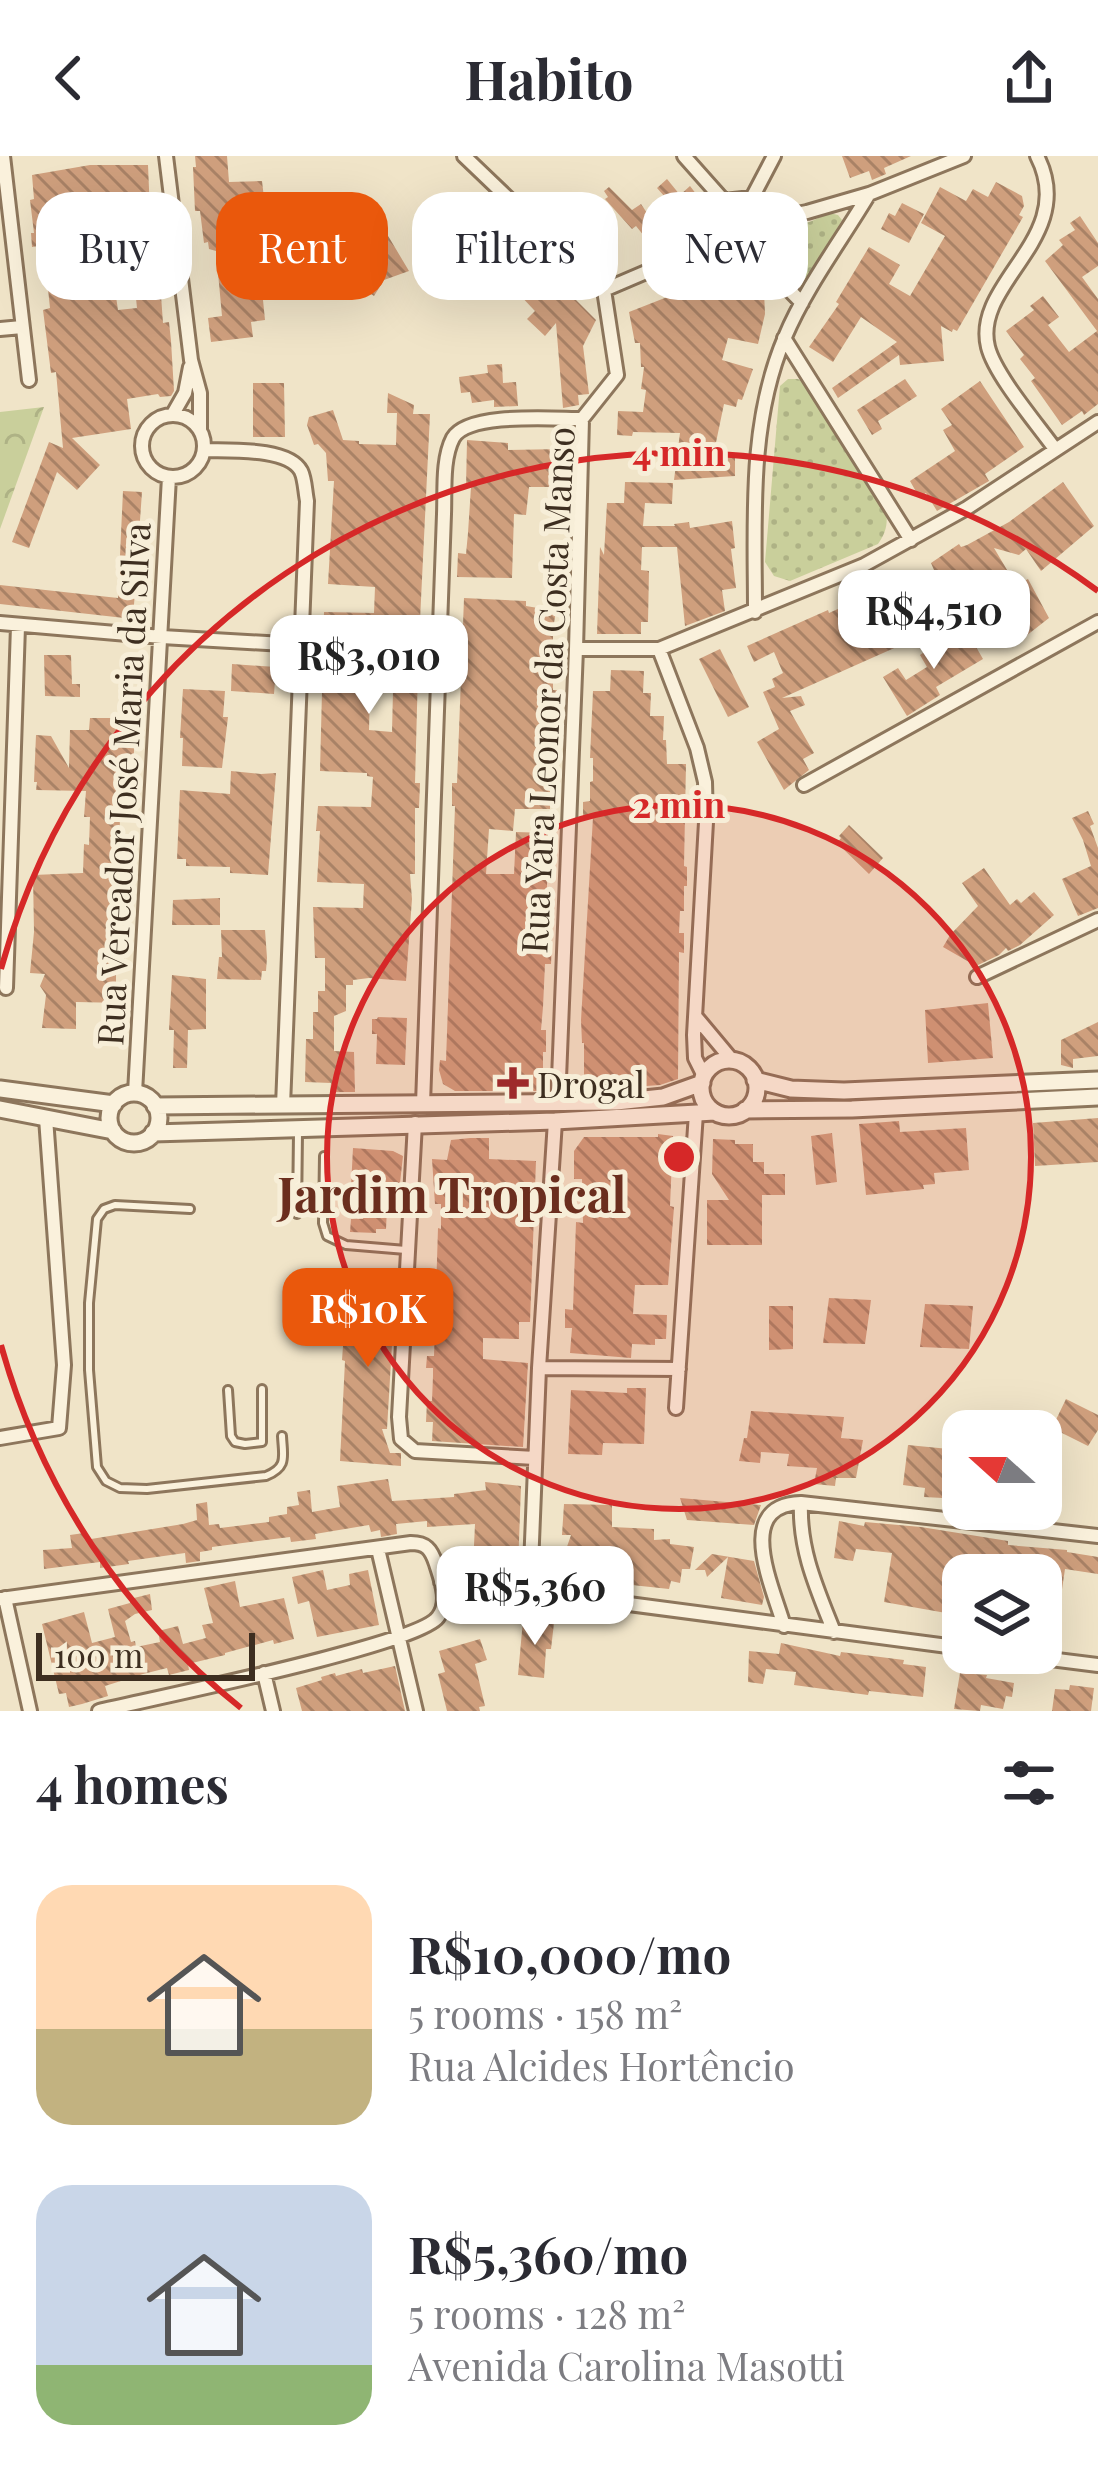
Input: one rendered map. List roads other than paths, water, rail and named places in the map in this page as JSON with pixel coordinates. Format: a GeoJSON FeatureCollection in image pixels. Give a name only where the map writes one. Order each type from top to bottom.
{"type":"FeatureCollection","features":[{"type":"Feature","properties":{"kind":"street"},"geometry":{"type":"LineString","coordinates":[[3,156],[5,230],[29,380]]}},
{"type":"Feature","properties":{"kind":"street"},"geometry":{"type":"LineString","coordinates":[[166,156],[191,359],[200,393],[200,429]]}},
{"type":"Feature","properties":{"kind":"street"},"geometry":{"type":"LineString","coordinates":[[464,156],[502,192]]}},
{"type":"Feature","properties":{"kind":"street"},"geometry":{"type":"LineString","coordinates":[[684,156],[716,192]]}},
{"type":"Feature","properties":{"kind":"street"},"geometry":{"type":"LineString","coordinates":[[755,192],[774,156]]}},
{"type":"Feature","properties":{"kind":"street"},"geometry":{"type":"LineString","coordinates":[[808,210],[869,194],[964,156]]}},
{"type":"Feature","properties":{"kind":"street"},"geometry":{"type":"LineString","coordinates":[[1037,156],[1048,189],[1046,210],[1036,236],[994,304],[986,331],[988,351],[1000,372],[1055,449]]}},
{"type":"Feature","properties":{"kind":"street"},"geometry":{"type":"LineString","coordinates":[[754,612],[755,490],[769,389],[784,338],[869,194]]}},
{"type":"Feature","properties":{"kind":"street","name":"Rua Yara Leonor da Costa Manso"},"geometry":{"type":"LineString","coordinates":[[530,1591],[556,1112],[582,419],[617,375],[606,300]]}},
{"type":"Feature","properties":{"kind":"street"},"geometry":{"type":"LineString","coordinates":[[799,300],[802,303]]}},
{"type":"Feature","properties":{"kind":"street"},"geometry":{"type":"LineString","coordinates":[[0,329],[22,327]]}},
{"type":"Feature","properties":{"kind":"street"},"geometry":{"type":"LineString","coordinates":[[784,338],[910,540]]}},
{"type":"Feature","properties":{"kind":"street"},"geometry":{"type":"LineString","coordinates":[[172,414],[193,421],[204,439],[196,468],[179,477],[151,468],[142,450],[146,429],[172,414],[185,393],[191,359]]}},
{"type":"Feature","properties":{"kind":"street"},"geometry":{"type":"LineString","coordinates":[[423,1104],[448,451],[455,434],[485,421],[582,419]]}},
{"type":"Feature","properties":{"kind":"street"},"geometry":{"type":"LineString","coordinates":[[576,649],[659,650],[864,566],[967,508],[1098,422]]}},
{"type":"Feature","properties":{"kind":"street"},"geometry":{"type":"LineString","coordinates":[[204,450],[287,458],[303,474],[307,501],[284,1106]]}},
{"type":"Feature","properties":{"kind":"street","name":"Rua Vereador José Maria da Silva"},"geometry":{"type":"LineString","coordinates":[[135,1094],[169,477]]}},
{"type":"Feature","properties":{"kind":"street"},"geometry":{"type":"LineString","coordinates":[[804,785],[1098,622]]}},
{"type":"Feature","properties":{"kind":"street"},"geometry":{"type":"LineString","coordinates":[[0,623],[301,645]]}},
{"type":"Feature","properties":{"kind":"street"},"geometry":{"type":"LineString","coordinates":[[6,988],[18,626]]}},
{"type":"Feature","properties":{"kind":"street"},"geometry":{"type":"LineString","coordinates":[[659,650],[697,748],[705,782],[695,1058],[704,1099],[715,1112]]}},
{"type":"Feature","properties":{"kind":"street"},"geometry":{"type":"LineString","coordinates":[[977,977],[1098,920]]}},
{"type":"Feature","properties":{"kind":"street"},"geometry":{"type":"LineString","coordinates":[[695,1016],[755,1080],[755,1097],[745,1110]]}},
{"type":"Feature","properties":{"kind":"street"},"geometry":{"type":"LineString","coordinates":[[153,1133],[415,1124],[556,1112],[651,1099],[703,1080],[713,1065],[732,1060]]}},
{"type":"Feature","properties":{"kind":"street"},"geometry":{"type":"LineString","coordinates":[[755,1080],[791,1089],[844,1091],[1098,1080]]}},
{"type":"Feature","properties":{"kind":"street"},"geometry":{"type":"LineString","coordinates":[[0,1089],[114,1104]]}},
{"type":"Feature","properties":{"kind":"street"},"geometry":{"type":"LineString","coordinates":[[135,1094],[149,1098],[158,1123],[143,1141],[131,1143],[113,1131],[110,1115],[121,1097],[135,1094]]}},
{"type":"Feature","properties":{"kind":"street"},"geometry":{"type":"LineString","coordinates":[[155,1106],[423,1104],[730,1115],[745,1110],[1098,1097]]}},
{"type":"Feature","properties":{"kind":"street"},"geometry":{"type":"LineString","coordinates":[[0,1108],[113,1131]]}},
{"type":"Feature","properties":{"kind":"street"},"geometry":{"type":"LineString","coordinates":[[676,1408],[696,1113]]}},
{"type":"Feature","properties":{"kind":"street"},"geometry":{"type":"LineString","coordinates":[[0,1438],[59,1428],[64,1365],[46,1118]]}},
{"type":"Feature","properties":{"kind":"street"},"geometry":{"type":"LineString","coordinates":[[415,1124],[401,1439],[415,1450],[535,1458]]}},
{"type":"Feature","properties":{"kind":"street"},"geometry":{"type":"LineString","coordinates":[[539,1368],[679,1369]]}},
{"type":"Feature","properties":{"kind":"street"},"geometry":{"type":"LineString","coordinates":[[784,1626],[761,1534],[774,1508],[784,1504],[801,1502],[1098,1535]]}},
{"type":"Feature","properties":{"kind":"street"},"geometry":{"type":"LineString","coordinates":[[801,1502],[803,1546],[834,1632]]}},
{"type":"Feature","properties":{"kind":"street"},"geometry":{"type":"LineString","coordinates":[[30,1711],[3,1598],[416,1542],[432,1553],[444,1605],[425,1628],[131,1707],[99,1711]]}},
{"type":"Feature","properties":{"kind":"street"},"geometry":{"type":"LineString","coordinates":[[378,1549],[416,1711]]}},
{"type":"Feature","properties":{"kind":"street"},"geometry":{"type":"LineString","coordinates":[[441,1582],[942,1645]]}},
{"type":"Feature","properties":{"kind":"street"},"geometry":{"type":"LineString","coordinates":[[1062,1660],[1098,1665]]}},
{"type":"Feature","properties":{"kind":"street"},"geometry":{"type":"LineString","coordinates":[[264,1672],[273,1711]]}},
{"type":"Feature","properties":{"kind":"lane"},"geometry":{"type":"LineString","coordinates":[[297,1214],[298,1128]]}},
{"type":"Feature","properties":{"kind":"lane"},"geometry":{"type":"LineString","coordinates":[[324,1156],[327,1235],[346,1246],[410,1250]]}},
{"type":"Feature","properties":{"kind":"lane"},"geometry":{"type":"LineString","coordinates":[[190,1209],[115,1205],[97,1219],[88,1370],[97,1467],[106,1481],[120,1488],[266,1476],[282,1464],[282,1436]]}},
{"type":"Feature","properties":{"kind":"lane"},"geometry":{"type":"LineString","coordinates":[[228,1390],[231,1436],[235,1442],[248,1444],[262,1442],[262,1389]]}},
{"type":"Feature","properties":{"kind":"place","name":"Drogal"},"geometry":{"type":"Point","coordinates":[513,1083]}},
{"type":"Feature","properties":{"kind":"district","name":"Jardim Tropical"},"geometry":{"type":"Point","coordinates":[452,1193]}}]}
